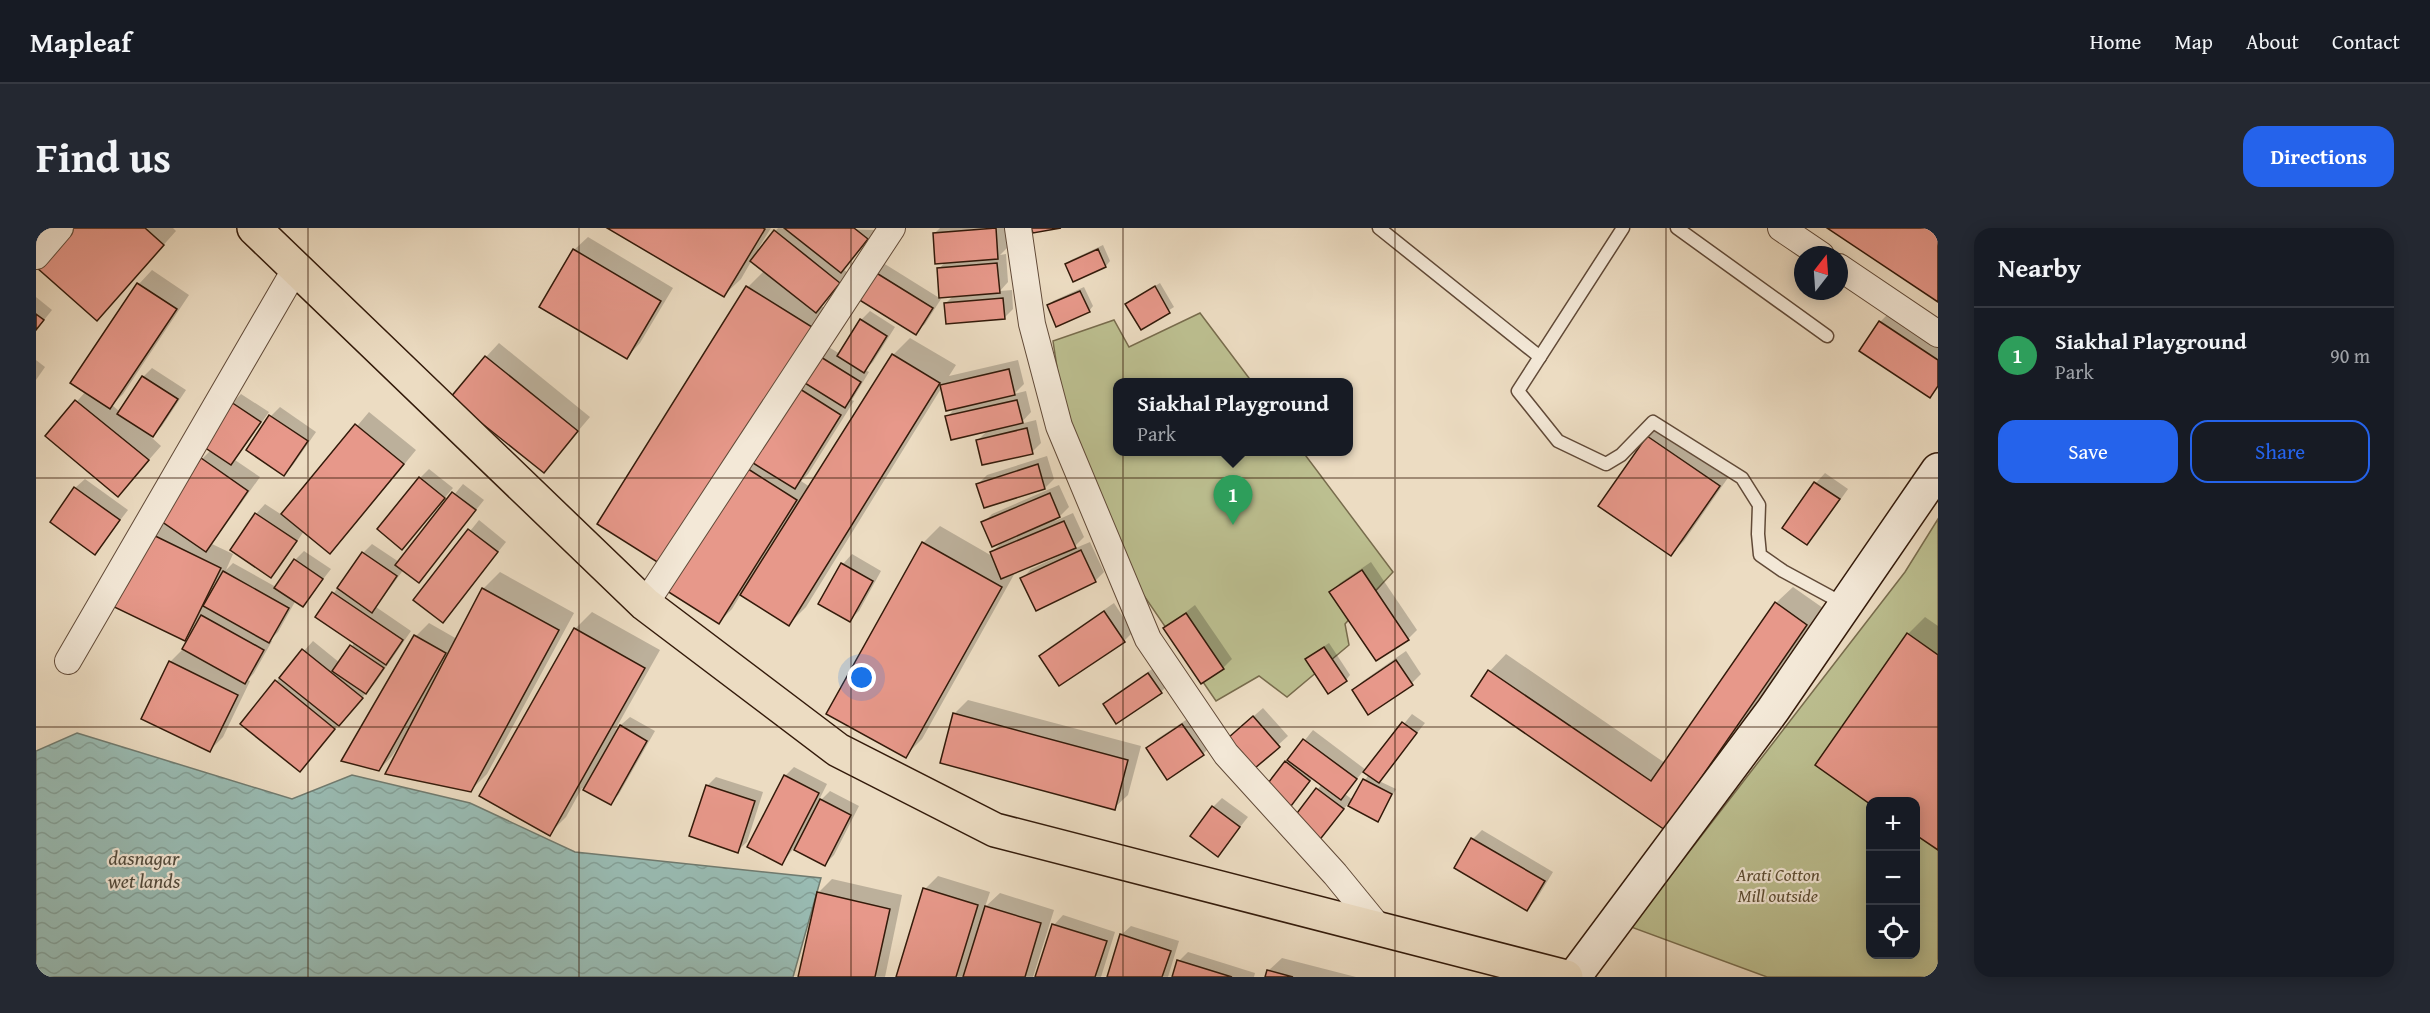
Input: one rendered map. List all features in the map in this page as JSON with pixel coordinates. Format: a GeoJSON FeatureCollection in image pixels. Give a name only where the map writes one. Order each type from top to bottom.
{"type":"FeatureCollection","features":[{"type":"Feature","properties":{"kind":"main road"},"geometry":{"type":"LineString","coordinates":[[254,228],[645,604],[838,750],[995,830],[1566,977]]}},
{"type":"Feature","properties":{"kind":"street"},"geometry":{"type":"LineString","coordinates":[[36,256],[60,228]]}},
{"type":"Feature","properties":{"kind":"street"},"geometry":{"type":"LineString","coordinates":[[645,604],[891,228]]}},
{"type":"Feature","properties":{"kind":"street"},"geometry":{"type":"LineString","coordinates":[[1018,228],[1032,324],[1059,426],[1148,639],[1226,754],[1335,874],[1380,929]]}},
{"type":"Feature","properties":{"kind":"street"},"geometry":{"type":"LineString","coordinates":[[1781,228],[1808,246]]}},
{"type":"Feature","properties":{"kind":"street"},"geometry":{"type":"LineString","coordinates":[[68,661],[296,268]]}},
{"type":"Feature","properties":{"kind":"street"},"geometry":{"type":"LineString","coordinates":[[1848,273],[1938,334]]}},
{"type":"Feature","properties":{"kind":"street"},"geometry":{"type":"LineString","coordinates":[[1574,977],[1773,710],[1938,470]]}},
{"type":"Feature","properties":{"kind":"lane"},"geometry":{"type":"LineString","coordinates":[[1379,228],[1540,357]]}},
{"type":"Feature","properties":{"kind":"lane"},"geometry":{"type":"LineString","coordinates":[[1623,228],[1518,391],[1558,441],[1606,464],[1621,455],[1653,423],[1742,478],[1759,505],[1760,555],[1782,572],[1845,605]]}},
{"type":"Feature","properties":{"kind":"lane"},"geometry":{"type":"LineString","coordinates":[[1677,228],[1827,336]]}},
{"type":"Feature","properties":{"kind":"green space"},"geometry":{"type":"Polygon","coordinates":[[[1200,313],[1249,378],[1113,378],[1113,456],[1306,456],[1393,572],[1345,624],[1349,645],[1287,697],[1259,676],[1216,701],[1138,587],[1062,400],[1053,341],[1114,320],[1129,347],[1200,313]]]}},
{"type":"Feature","properties":{"kind":"green space","name":"Arati Cotton Mill outside"},"geometry":{"type":"Polygon","coordinates":[[[1938,519],[1938,977],[1767,977],[1631,927],[1905,572],[1938,519]]]}},
{"type":"Feature","properties":{"kind":"water","name":"dasnagar wet lands"},"geometry":{"type":"Polygon","coordinates":[[[77,733],[292,799],[352,775],[470,803],[575,852],[821,878],[793,977],[36,977],[36,751],[77,733]]]}},
{"type":"Feature","properties":{"kind":"building"},"geometry":{"type":"Polygon","coordinates":[[[65,228],[145,228],[164,245],[97,321],[36,267],[65,228]]]}},
{"type":"Feature","properties":{"kind":"building"},"geometry":{"type":"Polygon","coordinates":[[[607,228],[763,228],[765,229],[724,297],[607,228]]]}},
{"type":"Feature","properties":{"kind":"building"},"geometry":{"type":"Polygon","coordinates":[[[784,228],[854,228],[868,239],[841,273],[784,228]]]}},
{"type":"Feature","properties":{"kind":"building"},"geometry":{"type":"Polygon","coordinates":[[[996,228],[998,259],[935,264],[933,233],[996,228]]]}},
{"type":"Feature","properties":{"kind":"building"},"geometry":{"type":"Polygon","coordinates":[[[1031,228],[1061,228],[1033,233],[1031,228]]]}},
{"type":"Feature","properties":{"kind":"building"},"geometry":{"type":"Polygon","coordinates":[[[1827,228],[1938,228],[1938,302],[1827,228]]]}},
{"type":"Feature","properties":{"kind":"building"},"geometry":{"type":"Polygon","coordinates":[[[774,230],[840,283],[816,313],[750,261],[774,230]]]}},
{"type":"Feature","properties":{"kind":"building"},"geometry":{"type":"Polygon","coordinates":[[[573,249],[661,301],[627,359],[539,307],[573,249]]]}},
{"type":"Feature","properties":{"kind":"building"},"geometry":{"type":"Polygon","coordinates":[[[1098,249],[1106,267],[1073,282],[1065,264],[1098,249]]]}},
{"type":"Feature","properties":{"kind":"building"},"geometry":{"type":"Polygon","coordinates":[[[997,263],[1000,293],[939,298],[937,268],[997,263]]]}},
{"type":"Feature","properties":{"kind":"building"},"geometry":{"type":"Polygon","coordinates":[[[870,269],[933,308],[916,335],[853,296],[870,269]]]}},
{"type":"Feature","properties":{"kind":"building"},"geometry":{"type":"Polygon","coordinates":[[[137,283],[177,309],[110,409],[70,383],[137,283]]]}},
{"type":"Feature","properties":{"kind":"building"},"geometry":{"type":"Polygon","coordinates":[[[746,286],[812,327],[662,565],[597,524],[746,286]]]}},
{"type":"Feature","properties":{"kind":"building"},"geometry":{"type":"Polygon","coordinates":[[[1155,286],[1170,313],[1141,330],[1125,304],[1155,286]]]}},
{"type":"Feature","properties":{"kind":"building"},"geometry":{"type":"Polygon","coordinates":[[[1080,291],[1090,312],[1056,327],[1047,305],[1080,291]]]}},
{"type":"Feature","properties":{"kind":"building"},"geometry":{"type":"Polygon","coordinates":[[[1003,298],[1005,319],[946,324],[944,303],[1003,298]]]}},
{"type":"Feature","properties":{"kind":"building"},"geometry":{"type":"Polygon","coordinates":[[[36,314],[44,320],[36,330],[36,314]]]}},
{"type":"Feature","properties":{"kind":"building"},"geometry":{"type":"Polygon","coordinates":[[[860,319],[887,336],[864,373],[837,356],[860,319]]]}},
{"type":"Feature","properties":{"kind":"building"},"geometry":{"type":"Polygon","coordinates":[[[1879,321],[1938,360],[1938,386],[1930,398],[1859,351],[1879,321]]]}},
{"type":"Feature","properties":{"kind":"building"},"geometry":{"type":"Polygon","coordinates":[[[816,354],[861,382],[845,408],[800,380],[816,354]]]}},
{"type":"Feature","properties":{"kind":"building"},"geometry":{"type":"Polygon","coordinates":[[[892,354],[940,383],[789,626],[740,595],[892,354]]]}},
{"type":"Feature","properties":{"kind":"building"},"geometry":{"type":"Polygon","coordinates":[[[485,356],[578,431],[544,473],[450,398],[485,356]]]}},
{"type":"Feature","properties":{"kind":"building"},"geometry":{"type":"Polygon","coordinates":[[[1009,369],[1015,395],[946,411],[940,385],[1009,369]]]}},
{"type":"Feature","properties":{"kind":"building"},"geometry":{"type":"Polygon","coordinates":[[[142,376],[178,399],[153,437],[117,414],[142,376]]]}},
{"type":"Feature","properties":{"kind":"building"},"geometry":{"type":"Polygon","coordinates":[[[800,389],[841,415],[795,489],[753,463],[800,389]]]}},
{"type":"Feature","properties":{"kind":"building"},"geometry":{"type":"Polygon","coordinates":[[[75,400],[149,460],[118,497],[45,436],[75,400]]]}},
{"type":"Feature","properties":{"kind":"building"},"geometry":{"type":"Polygon","coordinates":[[[1017,400],[1023,423],[951,440],[945,416],[1017,400]]]}},
{"type":"Feature","properties":{"kind":"building"},"geometry":{"type":"Polygon","coordinates":[[[231,402],[261,422],[231,465],[201,445],[231,402]]]}},
{"type":"Feature","properties":{"kind":"building"},"geometry":{"type":"Polygon","coordinates":[[[269,415],[308,441],[284,476],[246,450],[269,415]]]}},
{"type":"Feature","properties":{"kind":"building"},"geometry":{"type":"Polygon","coordinates":[[[355,424],[404,464],[330,554],[281,514],[355,424]]]}},
{"type":"Feature","properties":{"kind":"building"},"geometry":{"type":"Polygon","coordinates":[[[1027,428],[1033,454],[982,465],[976,440],[1027,428]]]}},
{"type":"Feature","properties":{"kind":"building"},"geometry":{"type":"Polygon","coordinates":[[[1647,436],[1720,486],[1671,556],[1598,506],[1647,436]]]}},
{"type":"Feature","properties":{"kind":"building"},"geometry":{"type":"Polygon","coordinates":[[[201,458],[248,491],[206,552],[158,519],[201,458]]]}},
{"type":"Feature","properties":{"kind":"building"},"geometry":{"type":"Polygon","coordinates":[[[1038,464],[1045,489],[984,508],[976,484],[1038,464]]]}},
{"type":"Feature","properties":{"kind":"building"},"geometry":{"type":"Polygon","coordinates":[[[745,467],[797,500],[719,624],[667,591],[745,467]]]}},
{"type":"Feature","properties":{"kind":"building"},"geometry":{"type":"Polygon","coordinates":[[[419,477],[445,498],[402,550],[377,529],[419,477]]]}},
{"type":"Feature","properties":{"kind":"building"},"geometry":{"type":"Polygon","coordinates":[[[1814,482],[1840,499],[1807,545],[1782,528],[1814,482]]]}},
{"type":"Feature","properties":{"kind":"building"},"geometry":{"type":"Polygon","coordinates":[[[74,487],[120,520],[95,555],[50,522],[74,487]]]}},
{"type":"Feature","properties":{"kind":"building"},"geometry":{"type":"Polygon","coordinates":[[[452,492],[476,510],[419,583],[395,565],[452,492]]]}},
{"type":"Feature","properties":{"kind":"building"},"geometry":{"type":"Polygon","coordinates":[[[1050,493],[1060,517],[992,547],[981,522],[1050,493]]]}},
{"type":"Feature","properties":{"kind":"building"},"geometry":{"type":"Polygon","coordinates":[[[255,513],[297,541],[271,578],[230,550],[255,513]]]}},
{"type":"Feature","properties":{"kind":"building"},"geometry":{"type":"Polygon","coordinates":[[[1064,521],[1076,548],[1001,579],[990,552],[1064,521]]]}},
{"type":"Feature","properties":{"kind":"building"},"geometry":{"type":"Polygon","coordinates":[[[468,529],[498,552],[443,623],[413,600],[468,529]]]}},
{"type":"Feature","properties":{"kind":"building"},"geometry":{"type":"Polygon","coordinates":[[[145,531],[221,568],[185,641],[108,604],[145,531]]]}},
{"type":"Feature","properties":{"kind":"building"},"geometry":{"type":"Polygon","coordinates":[[[922,542],[1002,587],[906,758],[826,714],[922,542]]]}},
{"type":"Feature","properties":{"kind":"building"},"geometry":{"type":"Polygon","coordinates":[[[1081,550],[1096,582],[1036,611],[1020,578],[1081,550]]]}},
{"type":"Feature","properties":{"kind":"building"},"geometry":{"type":"Polygon","coordinates":[[[362,552],[397,576],[372,613],[337,588],[362,552]]]}},
{"type":"Feature","properties":{"kind":"building"},"geometry":{"type":"Polygon","coordinates":[[[294,559],[323,579],[303,607],[274,588],[294,559]]]}},
{"type":"Feature","properties":{"kind":"building"},"geometry":{"type":"Polygon","coordinates":[[[841,563],[873,581],[850,622],[818,604],[841,563]]]}},
{"type":"Feature","properties":{"kind":"building"},"geometry":{"type":"Polygon","coordinates":[[[1362,570],[1409,640],[1376,661],[1329,592],[1362,570]]]}},
{"type":"Feature","properties":{"kind":"building"},"geometry":{"type":"Polygon","coordinates":[[[223,571],[289,608],[269,643],[203,606],[223,571]]]}},
{"type":"Feature","properties":{"kind":"building"},"geometry":{"type":"Polygon","coordinates":[[[482,588],[559,630],[471,792],[385,774],[482,588]]]}},
{"type":"Feature","properties":{"kind":"building"},"geometry":{"type":"Polygon","coordinates":[[[332,592],[403,640],[386,665],[315,617],[332,592]]]}},
{"type":"Feature","properties":{"kind":"building"},"geometry":{"type":"Polygon","coordinates":[[[1775,602],[1807,625],[1665,830],[1471,696],[1488,670],[1651,781],[1775,602]]]}},
{"type":"Feature","properties":{"kind":"building"},"geometry":{"type":"Polygon","coordinates":[[[1104,611],[1125,642],[1059,686],[1039,656],[1104,611]]]}},
{"type":"Feature","properties":{"kind":"building"},"geometry":{"type":"Polygon","coordinates":[[[1186,613],[1224,669],[1201,684],[1163,628],[1186,613]]]}},
{"type":"Feature","properties":{"kind":"building"},"geometry":{"type":"Polygon","coordinates":[[[201,615],[264,650],[245,684],[182,649],[201,615]]]}},
{"type":"Feature","properties":{"kind":"building"},"geometry":{"type":"Polygon","coordinates":[[[574,628],[645,668],[550,836],[479,796],[574,628]]]}},
{"type":"Feature","properties":{"kind":"building"},"geometry":{"type":"Polygon","coordinates":[[[1907,633],[1938,655],[1938,850],[1920,838],[1920,797],[1866,797],[1866,801],[1815,765],[1907,633]]]}},
{"type":"Feature","properties":{"kind":"building"},"geometry":{"type":"Polygon","coordinates":[[[414,635],[446,653],[379,771],[341,761],[414,635]]]}},
{"type":"Feature","properties":{"kind":"building"},"geometry":{"type":"Polygon","coordinates":[[[350,645],[384,668],[366,694],[332,671],[350,645]]]}},
{"type":"Feature","properties":{"kind":"building"},"geometry":{"type":"Polygon","coordinates":[[[1324,647],[1347,681],[1328,694],[1305,659],[1324,647]]]}},
{"type":"Feature","properties":{"kind":"building"},"geometry":{"type":"Polygon","coordinates":[[[302,649],[363,698],[339,726],[279,678],[302,649]]]}},
{"type":"Feature","properties":{"kind":"building"},"geometry":{"type":"Polygon","coordinates":[[[1396,660],[1413,685],[1368,715],[1352,690],[1396,660]]]}},
{"type":"Feature","properties":{"kind":"building"},"geometry":{"type":"Polygon","coordinates":[[[169,661],[238,695],[210,752],[141,719],[169,661]]]}},
{"type":"Feature","properties":{"kind":"building"},"geometry":{"type":"Polygon","coordinates":[[[1148,673],[1162,693],[1116,724],[1103,704],[1148,673]]]}},
{"type":"Feature","properties":{"kind":"building"},"geometry":{"type":"Polygon","coordinates":[[[275,680],[335,729],[300,772],[240,724],[275,680]]]}},
{"type":"Feature","properties":{"kind":"building"},"geometry":{"type":"Polygon","coordinates":[[[953,713],[1128,760],[1115,810],[940,763],[953,713]]]}},
{"type":"Feature","properties":{"kind":"building"},"geometry":{"type":"Polygon","coordinates":[[[1253,716],[1280,747],[1255,768],[1228,738],[1253,716]]]}},
{"type":"Feature","properties":{"kind":"building"},"geometry":{"type":"Polygon","coordinates":[[[1402,722],[1417,733],[1379,783],[1363,772],[1402,722]]]}},
{"type":"Feature","properties":{"kind":"building"},"geometry":{"type":"Polygon","coordinates":[[[1182,724],[1204,755],[1167,780],[1146,748],[1182,724]]]}},
{"type":"Feature","properties":{"kind":"building"},"geometry":{"type":"Polygon","coordinates":[[[620,725],[647,741],[611,805],[583,790],[620,725]]]}},
{"type":"Feature","properties":{"kind":"building"},"geometry":{"type":"Polygon","coordinates":[[[1303,739],[1357,779],[1341,800],[1287,760],[1303,739]]]}},
{"type":"Feature","properties":{"kind":"building"},"geometry":{"type":"Polygon","coordinates":[[[1285,761],[1310,781],[1288,810],[1262,791],[1285,761]]]}},
{"type":"Feature","properties":{"kind":"building"},"geometry":{"type":"Polygon","coordinates":[[[784,775],[819,793],[782,865],[747,847],[784,775]]]}},
{"type":"Feature","properties":{"kind":"building"},"geometry":{"type":"Polygon","coordinates":[[[1363,779],[1392,794],[1378,822],[1348,806],[1363,779]]]}},
{"type":"Feature","properties":{"kind":"building"},"geometry":{"type":"Polygon","coordinates":[[[706,785],[755,801],[738,853],[689,836],[706,785]]]}},
{"type":"Feature","properties":{"kind":"building"},"geometry":{"type":"Polygon","coordinates":[[[1316,788],[1344,809],[1318,842],[1291,821],[1316,788]]]}},
{"type":"Feature","properties":{"kind":"building"},"geometry":{"type":"Polygon","coordinates":[[[820,799],[851,815],[825,866],[794,850],[820,799]]]}},
{"type":"Feature","properties":{"kind":"building"},"geometry":{"type":"Polygon","coordinates":[[[1212,806],[1240,827],[1218,857],[1190,836],[1212,806]]]}},
{"type":"Feature","properties":{"kind":"building"},"geometry":{"type":"Polygon","coordinates":[[[1471,838],[1545,881],[1527,911],[1454,868],[1471,838]]]}},
{"type":"Feature","properties":{"kind":"building"},"geometry":{"type":"Polygon","coordinates":[[[923,888],[978,905],[956,977],[896,977],[923,888]]]}},
{"type":"Feature","properties":{"kind":"building"},"geometry":{"type":"Polygon","coordinates":[[[817,892],[890,909],[875,977],[798,977],[817,892]]]}},
{"type":"Feature","properties":{"kind":"building"},"geometry":{"type":"Polygon","coordinates":[[[985,906],[1041,923],[1025,977],[963,977],[985,906]]]}},
{"type":"Feature","properties":{"kind":"building"},"geometry":{"type":"Polygon","coordinates":[[[1052,924],[1107,941],[1095,977],[1035,977],[1052,924]]]}},
{"type":"Feature","properties":{"kind":"building"},"geometry":{"type":"Polygon","coordinates":[[[1120,934],[1171,951],[1162,977],[1107,977],[1120,934]]]}},
{"type":"Feature","properties":{"kind":"building"},"geometry":{"type":"Polygon","coordinates":[[[1177,960],[1232,977],[1172,977],[1177,960]]]}},
{"type":"Feature","properties":{"kind":"building"},"geometry":{"type":"Polygon","coordinates":[[[1267,970],[1293,977],[1265,977],[1267,970]]]}},
{"type":"Feature","properties":{"kind":"place","name":"Siakhal Playground"},"geometry":{"type":"Point","coordinates":[1233,525]}}]}
